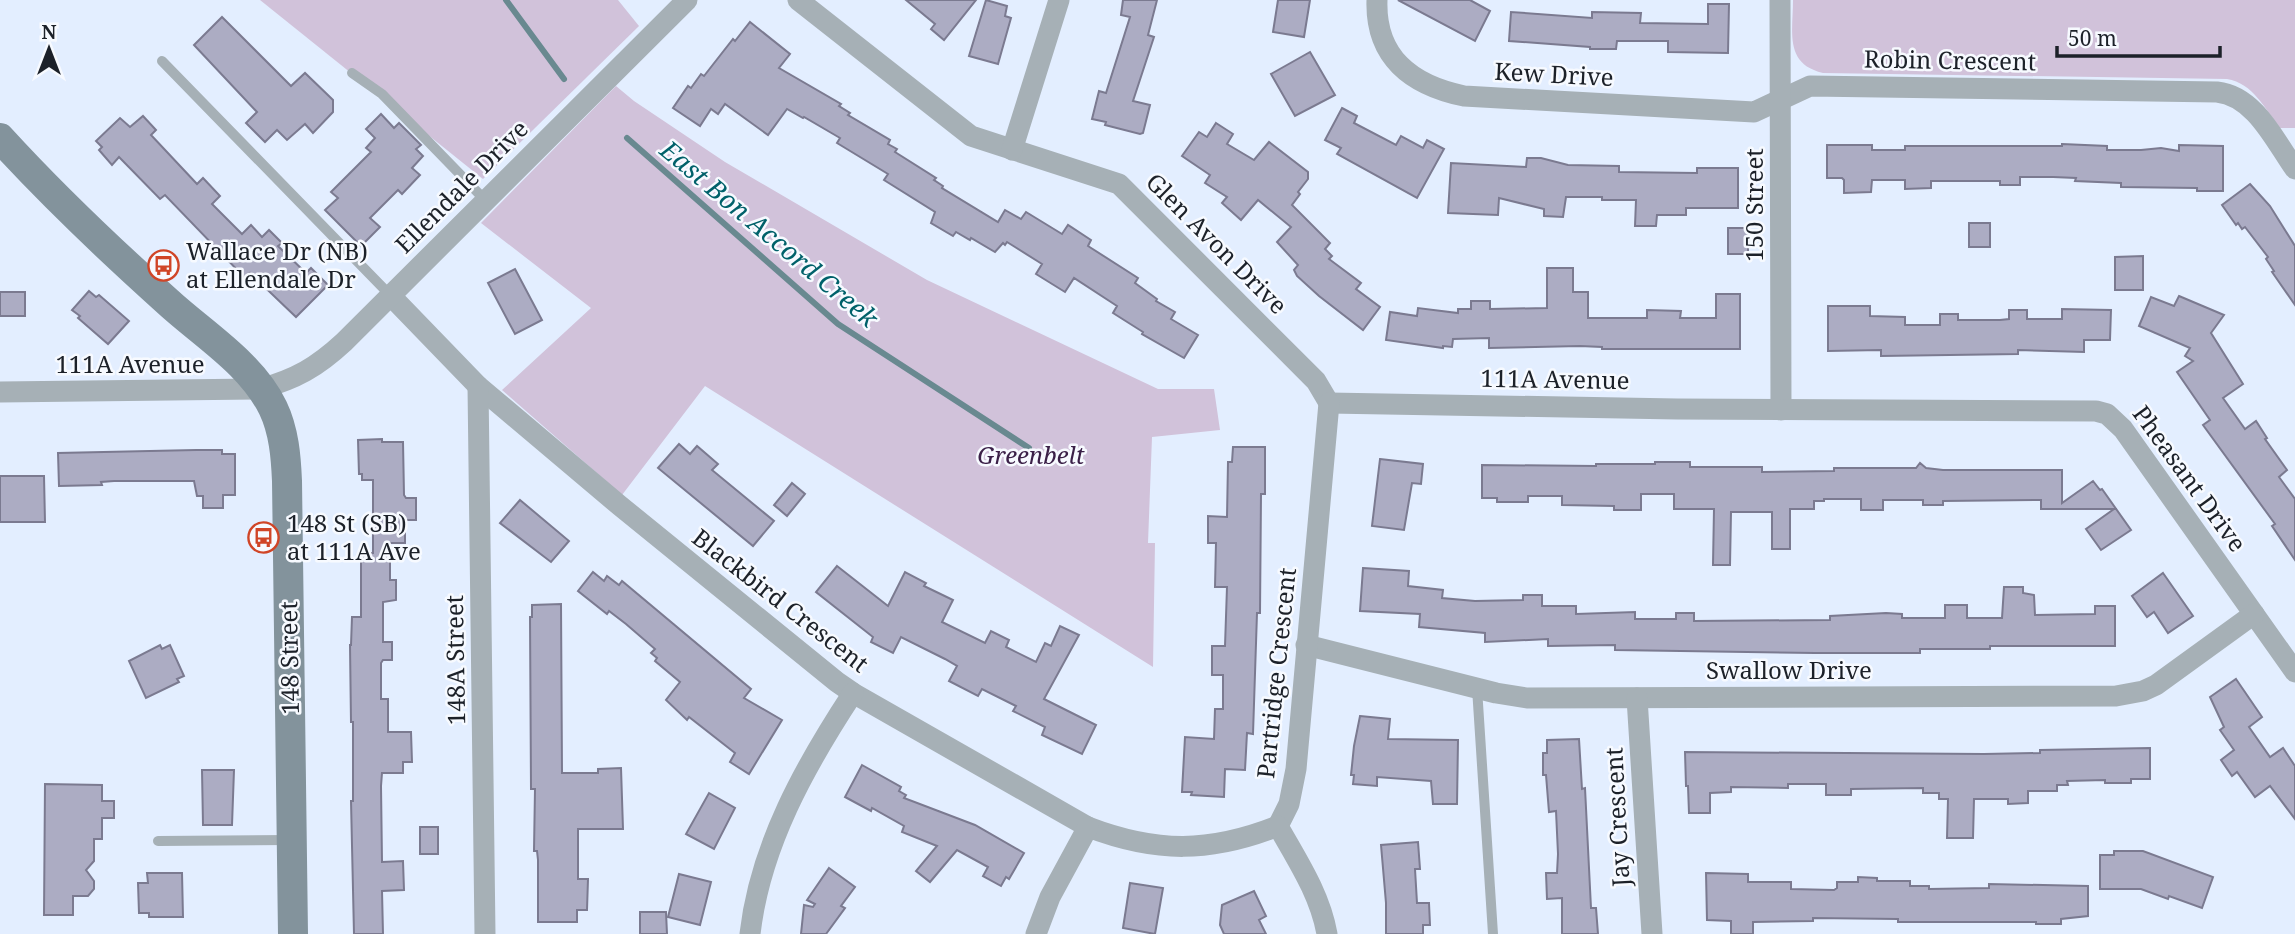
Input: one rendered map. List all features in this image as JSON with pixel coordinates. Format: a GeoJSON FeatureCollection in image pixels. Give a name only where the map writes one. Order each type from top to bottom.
{"type":"FeatureCollection","features":[{"type":"Feature","properties":{"kind":"street","name":"Ellendale Drive"},"geometry":{"type":"LineString","coordinates":[[260,389],[290,380],[314,367],[344,342],[687,0]]}},
{"type":"Feature","properties":{"kind":"street","name":"Glen Avon Drive"},"geometry":{"type":"LineString","coordinates":[[798,0],[971,136],[1119,184],[1316,381],[1329,403]]}},
{"type":"Feature","properties":{"kind":"street"},"geometry":{"type":"LineString","coordinates":[[1012,150],[1059,0]]}},
{"type":"Feature","properties":{"kind":"street","name":"Kew Drive"},"geometry":{"type":"LineString","coordinates":[[1377,0],[1377,24],[1381,38],[1395,61],[1424,81],[1451,93],[1477,98],[1755,112],[1781,99]]}},
{"type":"Feature","properties":{"kind":"street","name":"150 Street"},"geometry":{"type":"LineString","coordinates":[[1780,0],[1781,410]]}},
{"type":"Feature","properties":{"kind":"street","name":"Robin Crescent"},"geometry":{"type":"LineString","coordinates":[[1781,99],[1810,86],[2230,93],[2249,106],[2295,169]]}},
{"type":"Feature","properties":{"kind":"street","name":"148 Street"},"geometry":{"type":"LineString","coordinates":[[0,138],[86,227],[246,369],[273,408],[282,435],[288,481],[293,934]]}},
{"type":"Feature","properties":{"kind":"street","name":"Blackbird Crescent"},"geometry":{"type":"LineString","coordinates":[[390,295],[478,386],[671,547],[853,693],[1088,827],[1118,838],[1149,845],[1220,845],[1278,826]]}},
{"type":"Feature","properties":{"kind":"street","name":"148A Street"},"geometry":{"type":"LineString","coordinates":[[478,386],[485,934]]}},
{"type":"Feature","properties":{"kind":"street","name":"111A Avenue"},"geometry":{"type":"LineString","coordinates":[[0,392],[260,389]]}},
{"type":"Feature","properties":{"kind":"street","name":"111A Avenue"},"geometry":{"type":"LineString","coordinates":[[1329,403],[1781,410]]}},
{"type":"Feature","properties":{"kind":"street","name":"Partridge Crescent"},"geometry":{"type":"LineString","coordinates":[[1278,826],[1289,804],[1296,769],[1329,403]]}},
{"type":"Feature","properties":{"kind":"street","name":"Pheasant Drive"},"geometry":{"type":"LineString","coordinates":[[1781,410],[2084,410],[2107,414],[2123,429],[2295,672]]}},
{"type":"Feature","properties":{"kind":"street","name":"Swallow Drive"},"geometry":{"type":"LineString","coordinates":[[1307,645],[1527,698],[2129,694],[2156,685],[2254,614]]}},
{"type":"Feature","properties":{"kind":"street"},"geometry":{"type":"LineString","coordinates":[[750,934],[753,907],[767,854],[806,772],[853,693]]}},
{"type":"Feature","properties":{"kind":"street","name":"Jay Crescent"},"geometry":{"type":"LineString","coordinates":[[1637,698],[1652,934]]}},
{"type":"Feature","properties":{"kind":"street"},"geometry":{"type":"LineString","coordinates":[[1278,826],[1314,891],[1327,934]]}},
{"type":"Feature","properties":{"kind":"street"},"geometry":{"type":"LineString","coordinates":[[1036,934],[1050,897],[1088,827]]}},
{"type":"Feature","properties":{"kind":"lane"},"geometry":{"type":"LineString","coordinates":[[162,61],[390,295]]}},
{"type":"Feature","properties":{"kind":"lane"},"geometry":{"type":"LineString","coordinates":[[352,73],[382,94],[485,200]]}},
{"type":"Feature","properties":{"kind":"lane"},"geometry":{"type":"LineString","coordinates":[[1477,688],[1493,934]]}},
{"type":"Feature","properties":{"kind":"lane"},"geometry":{"type":"LineString","coordinates":[[158,841],[292,840]]}},
{"type":"Feature","properties":{"kind":"green space"},"geometry":{"type":"Polygon","coordinates":[[[260,0],[618,0],[639,26],[483,179],[260,0]]]}},
{"type":"Feature","properties":{"kind":"green space"},"geometry":{"type":"Polygon","coordinates":[[[1793,0],[2295,0],[2295,128],[2280,128],[2251,91],[2236,81],[2227,79],[1823,73],[1811,69],[1796,54],[1792,35],[1793,0]]]}},
{"type":"Feature","properties":{"kind":"green space","name":"Greenbelt"},"geometry":{"type":"Polygon","coordinates":[[[616,86],[725,162],[927,280],[1158,389],[1214,389],[1220,430],[1152,437],[1148,543],[1155,543],[1153,667],[705,386],[622,495],[502,390],[591,308],[481,223],[616,86]]]}},
{"type":"Feature","properties":{"kind":"building"},"geometry":{"type":"Polygon","coordinates":[[[906,0],[976,0],[944,40],[931,29],[935,24],[906,0]]]}},
{"type":"Feature","properties":{"kind":"building"},"geometry":{"type":"Polygon","coordinates":[[[986,0],[1007,6],[1005,16],[1011,18],[998,64],[969,56],[986,0]]]}},
{"type":"Feature","properties":{"kind":"building"},"geometry":{"type":"Polygon","coordinates":[[[1123,0],[1157,0],[1148,35],[1154,37],[1133,101],[1150,105],[1143,133],[1140,134],[1092,119],[1099,91],[1106,93],[1130,17],[1121,15],[1123,0]]]}},
{"type":"Feature","properties":{"kind":"building"},"geometry":{"type":"Polygon","coordinates":[[[1278,0],[1310,0],[1304,37],[1273,32],[1278,0]]]}},
{"type":"Feature","properties":{"kind":"building"},"geometry":{"type":"Polygon","coordinates":[[[1398,0],[1470,0],[1490,11],[1475,41],[1398,0]]]}},
{"type":"Feature","properties":{"kind":"building"},"geometry":{"type":"Polygon","coordinates":[[[1708,4],[1729,4],[1728,53],[1668,52],[1668,41],[1617,41],[1616,49],[1590,49],[1509,41],[1511,12],[1592,18],[1592,12],[1641,13],[1640,23],[1708,24],[1708,4]]]}},
{"type":"Feature","properties":{"kind":"building"},"geometry":{"type":"Polygon","coordinates":[[[222,17],[291,86],[305,73],[333,100],[333,112],[313,133],[305,124],[287,140],[277,130],[265,142],[246,123],[257,112],[194,45],[222,17]]]}},
{"type":"Feature","properties":{"kind":"building"},"geometry":{"type":"Polygon","coordinates":[[[750,22],[790,54],[779,68],[841,104],[839,106],[850,113],[848,115],[890,140],[888,144],[897,149],[895,152],[936,178],[934,180],[943,186],[942,188],[998,222],[1005,210],[1021,219],[1026,212],[1062,234],[1068,225],[1091,240],[1088,246],[1138,278],[1135,283],[1157,299],[1156,301],[1175,312],[1171,319],[1198,335],[1184,358],[1142,334],[1143,332],[1113,313],[1117,306],[1074,278],[1065,292],[1036,274],[1042,264],[1007,242],[995,252],[971,238],[970,240],[956,232],[953,236],[931,223],[935,212],[884,180],[888,174],[837,143],[840,138],[804,117],[787,109],[768,135],[725,104],[718,114],[711,109],[700,126],[673,108],[688,86],[691,88],[701,74],[704,76],[750,22]]]}},
{"type":"Feature","properties":{"kind":"building"},"geometry":{"type":"Polygon","coordinates":[[[1310,52],[1335,95],[1295,116],[1271,74],[1310,52]]]}},
{"type":"Feature","properties":{"kind":"building"},"geometry":{"type":"Polygon","coordinates":[[[1342,108],[1357,116],[1354,123],[1396,145],[1401,136],[1423,148],[1427,140],[1444,149],[1417,198],[1337,154],[1341,148],[1325,140],[1342,108]]]}},
{"type":"Feature","properties":{"kind":"building"},"geometry":{"type":"Polygon","coordinates":[[[381,114],[394,128],[399,123],[421,145],[416,149],[423,156],[412,168],[420,175],[402,194],[398,190],[370,218],[380,227],[361,246],[325,210],[338,198],[331,192],[371,152],[366,148],[375,138],[366,129],[381,114]]]}},
{"type":"Feature","properties":{"kind":"building"},"geometry":{"type":"Polygon","coordinates":[[[143,116],[156,130],[151,135],[197,184],[203,178],[220,196],[212,204],[242,234],[251,225],[262,237],[269,230],[282,243],[278,246],[306,273],[311,268],[328,285],[296,317],[250,273],[245,278],[165,195],[160,199],[119,157],[112,165],[99,150],[102,147],[96,141],[120,118],[130,127],[143,116]]]}},
{"type":"Feature","properties":{"kind":"building"},"geometry":{"type":"Polygon","coordinates":[[[1216,123],[1233,134],[1227,144],[1254,160],[1269,142],[1308,172],[1308,179],[1292,205],[1330,243],[1325,249],[1332,256],[1329,259],[1361,283],[1356,289],[1380,307],[1363,330],[1297,276],[1294,270],[1298,265],[1277,242],[1291,227],[1258,200],[1241,220],[1222,203],[1227,197],[1205,183],[1210,175],[1182,156],[1199,132],[1207,137],[1216,123]]]}},
{"type":"Feature","properties":{"kind":"building"},"geometry":{"type":"Polygon","coordinates":[[[1827,145],[1872,145],[1872,150],[1905,150],[1905,146],[2107,146],[2107,150],[2161,148],[2179,151],[2179,145],[2223,146],[2223,191],[2121,187],[2121,183],[2075,181],[2076,178],[2020,177],[2020,185],[2000,185],[2000,181],[1931,181],[1931,188],[1905,189],[1905,180],[1872,180],[1871,192],[1844,193],[1842,178],[1827,178],[1827,145]]]}},
{"type":"Feature","properties":{"kind":"building"},"geometry":{"type":"Polygon","coordinates":[[[1527,158],[1541,158],[1568,165],[1619,166],[1619,172],[1697,173],[1697,168],[1738,168],[1738,208],[1686,208],[1686,215],[1657,215],[1656,226],[1635,226],[1636,200],[1602,200],[1602,197],[1566,197],[1563,217],[1544,216],[1544,209],[1499,198],[1498,215],[1448,213],[1451,163],[1526,167],[1527,158]]]}},
{"type":"Feature","properties":{"kind":"building"},"geometry":{"type":"Polygon","coordinates":[[[2250,184],[2270,206],[2295,246],[2295,305],[2272,272],[2274,271],[2266,259],[2268,257],[2245,227],[2242,229],[2238,223],[2236,225],[2222,205],[2250,184]]]}},
{"type":"Feature","properties":{"kind":"building"},"geometry":{"type":"Polygon","coordinates":[[[1969,223],[1990,223],[1990,247],[1969,247],[1969,223]]]}},
{"type":"Feature","properties":{"kind":"building"},"geometry":{"type":"Polygon","coordinates":[[[1728,228],[1748,228],[1748,254],[1728,254],[1728,228]]]}},
{"type":"Feature","properties":{"kind":"building"},"geometry":{"type":"Polygon","coordinates":[[[2143,256],[2143,290],[2115,290],[2115,257],[2143,256]]]}},
{"type":"Feature","properties":{"kind":"building"},"geometry":{"type":"Polygon","coordinates":[[[1547,268],[1573,268],[1573,292],[1588,292],[1588,318],[1647,318],[1647,310],[1681,311],[1680,318],[1716,318],[1716,294],[1740,294],[1740,349],[1602,349],[1580,346],[1489,348],[1489,338],[1453,339],[1452,347],[1443,348],[1386,340],[1390,312],[1417,316],[1418,308],[1458,313],[1458,309],[1471,309],[1471,301],[1490,301],[1490,309],[1547,308],[1547,268]]]}},
{"type":"Feature","properties":{"kind":"building"},"geometry":{"type":"Polygon","coordinates":[[[515,269],[542,320],[515,334],[488,283],[515,269]]]}},
{"type":"Feature","properties":{"kind":"building"},"geometry":{"type":"Polygon","coordinates":[[[89,291],[96,297],[99,295],[129,321],[108,344],[72,310],[89,291]]]}},
{"type":"Feature","properties":{"kind":"building"},"geometry":{"type":"Polygon","coordinates":[[[0,292],[25,292],[25,316],[0,316],[0,292]]]}},
{"type":"Feature","properties":{"kind":"building"},"geometry":{"type":"Polygon","coordinates":[[[2179,296],[2224,315],[2211,333],[2243,384],[2223,398],[2245,429],[2256,421],[2287,470],[2279,477],[2295,499],[2295,560],[2272,526],[2275,524],[2203,425],[2210,420],[2177,372],[2193,361],[2185,356],[2190,348],[2139,326],[2151,297],[2174,306],[2179,296]]]}},
{"type":"Feature","properties":{"kind":"building"},"geometry":{"type":"Polygon","coordinates":[[[1828,306],[1870,306],[1870,316],[1905,317],[1905,325],[1940,325],[1940,314],[1958,314],[1958,320],[2000,320],[2009,319],[2009,310],[2027,310],[2027,319],[2062,319],[2062,309],[2111,310],[2110,340],[2084,340],[2084,352],[2018,350],[2018,354],[1881,356],[1881,350],[1828,351],[1828,306]]]}},
{"type":"Feature","properties":{"kind":"building"},"geometry":{"type":"Polygon","coordinates":[[[382,439],[382,442],[403,442],[404,495],[406,498],[416,498],[416,520],[405,520],[405,543],[390,543],[390,580],[396,580],[396,600],[383,602],[383,642],[392,642],[392,660],[383,660],[381,663],[381,699],[388,699],[388,732],[411,732],[412,762],[403,762],[403,773],[382,773],[381,786],[382,862],[403,861],[404,890],[382,891],[383,934],[354,934],[350,645],[352,617],[361,617],[361,553],[373,553],[373,480],[362,480],[362,474],[359,474],[358,440],[382,439]]]}},
{"type":"Feature","properties":{"kind":"building"},"geometry":{"type":"Polygon","coordinates":[[[679,444],[690,454],[697,446],[718,464],[712,470],[774,521],[753,546],[658,468],[679,444]]]}},
{"type":"Feature","properties":{"kind":"building"},"geometry":{"type":"Polygon","coordinates":[[[1233,447],[1265,447],[1253,734],[1247,733],[1245,770],[1225,769],[1224,797],[1191,795],[1192,792],[1182,792],[1185,737],[1214,739],[1215,709],[1223,709],[1223,675],[1212,675],[1212,646],[1225,646],[1227,587],[1215,587],[1216,543],[1208,543],[1208,516],[1227,517],[1228,462],[1232,462],[1233,447]]]}},
{"type":"Feature","properties":{"kind":"building"},"geometry":{"type":"Polygon","coordinates":[[[222,450],[222,454],[235,454],[235,495],[223,495],[223,508],[203,508],[203,496],[197,496],[194,481],[114,481],[101,482],[102,485],[59,486],[58,453],[222,450]]]}},
{"type":"Feature","properties":{"kind":"building"},"geometry":{"type":"Polygon","coordinates":[[[1380,459],[1423,464],[1421,484],[1412,483],[1404,530],[1372,526],[1380,459]]]}},
{"type":"Feature","properties":{"kind":"building"},"geometry":{"type":"Polygon","coordinates":[[[1690,462],[1690,467],[1762,467],[1762,472],[1834,471],[1834,468],[1916,468],[1920,463],[1926,468],[1943,470],[2062,470],[2062,503],[2093,481],[2102,489],[2131,530],[2101,550],[2086,529],[2114,509],[2041,509],[2041,500],[1943,501],[1943,505],[1923,505],[1923,500],[1883,500],[1883,510],[1861,510],[1861,499],[1824,499],[1814,501],[1814,509],[1790,509],[1790,549],[1772,549],[1772,512],[1731,512],[1730,565],[1713,565],[1714,509],[1674,509],[1674,494],[1641,494],[1641,510],[1614,510],[1614,506],[1562,505],[1562,496],[1528,496],[1528,502],[1497,502],[1497,498],[1482,498],[1482,465],[1596,466],[1690,462]]]}},
{"type":"Feature","properties":{"kind":"building"},"geometry":{"type":"Polygon","coordinates":[[[0,476],[44,476],[45,522],[0,522],[0,476]]]}},
{"type":"Feature","properties":{"kind":"building"},"geometry":{"type":"Polygon","coordinates":[[[792,483],[805,494],[787,516],[774,505],[792,483]]]}},
{"type":"Feature","properties":{"kind":"building"},"geometry":{"type":"Polygon","coordinates":[[[520,500],[569,541],[551,562],[500,523],[520,500]]]}},
{"type":"Feature","properties":{"kind":"building"},"geometry":{"type":"Polygon","coordinates":[[[837,566],[888,606],[905,572],[926,583],[924,586],[953,600],[942,622],[985,643],[991,631],[1009,640],[1006,647],[1036,662],[1045,643],[1051,646],[1060,626],[1079,635],[1044,699],[1096,725],[1082,754],[1042,735],[1045,727],[1013,711],[1016,706],[982,689],[978,696],[949,681],[957,666],[945,659],[901,637],[893,653],[871,642],[873,637],[816,592],[837,566]]]}},
{"type":"Feature","properties":{"kind":"building"},"geometry":{"type":"Polygon","coordinates":[[[1363,568],[1409,571],[1408,586],[1443,590],[1442,598],[1475,601],[1523,600],[1523,595],[1542,595],[1542,606],[1576,606],[1576,614],[1635,612],[1635,619],[1676,619],[1676,613],[1694,613],[1694,621],[1830,620],[1830,616],[1886,613],[1902,614],[1902,618],[1945,618],[1945,605],[1967,605],[1967,618],[2002,618],[2004,587],[2023,587],[2023,593],[2034,595],[2035,615],[2095,614],[2095,606],[2115,606],[2115,646],[1990,646],[1990,649],[1920,649],[1920,653],[1815,653],[1615,650],[1615,645],[1548,646],[1548,639],[1485,642],[1485,633],[1419,627],[1420,614],[1360,611],[1363,568]]]}},
{"type":"Feature","properties":{"kind":"building"},"geometry":{"type":"Polygon","coordinates":[[[593,572],[604,581],[607,576],[619,585],[622,581],[751,689],[744,698],[782,720],[749,774],[730,762],[735,753],[689,717],[687,720],[666,700],[680,682],[655,661],[657,658],[651,653],[655,649],[609,611],[607,614],[578,591],[593,572]]]}},
{"type":"Feature","properties":{"kind":"building"},"geometry":{"type":"Polygon","coordinates":[[[2163,573],[2193,616],[2168,633],[2154,612],[2147,617],[2132,596],[2163,573]]]}},
{"type":"Feature","properties":{"kind":"building"},"geometry":{"type":"Polygon","coordinates":[[[561,604],[562,773],[598,773],[598,769],[621,768],[623,829],[578,829],[578,879],[588,879],[587,910],[577,910],[577,922],[538,922],[538,860],[537,851],[534,851],[535,789],[531,789],[530,617],[532,605],[561,604]]]}},
{"type":"Feature","properties":{"kind":"building"},"geometry":{"type":"Polygon","coordinates":[[[160,645],[162,649],[170,645],[184,676],[177,679],[179,682],[146,698],[129,661],[160,645]]]}},
{"type":"Feature","properties":{"kind":"building"},"geometry":{"type":"Polygon","coordinates":[[[2236,679],[2262,717],[2249,727],[2270,757],[2283,748],[2295,766],[2295,819],[2270,786],[2255,797],[2237,772],[2232,776],[2221,760],[2234,750],[2220,730],[2224,727],[2210,697],[2236,679]]]}},
{"type":"Feature","properties":{"kind":"building"},"geometry":{"type":"Polygon","coordinates":[[[1360,716],[1390,719],[1388,739],[1458,740],[1457,804],[1433,804],[1431,781],[1377,777],[1377,786],[1353,784],[1354,775],[1351,775],[1360,716]]]}},
{"type":"Feature","properties":{"kind":"building"},"geometry":{"type":"Polygon","coordinates":[[[1579,739],[1582,789],[1585,788],[1591,908],[1596,908],[1598,934],[1562,934],[1562,898],[1547,899],[1546,873],[1557,873],[1558,854],[1556,811],[1549,812],[1546,775],[1543,775],[1543,753],[1547,753],[1547,740],[1579,739]]]}},
{"type":"Feature","properties":{"kind":"building"},"geometry":{"type":"Polygon","coordinates":[[[2150,748],[2150,779],[2131,779],[2131,783],[2105,783],[2105,780],[2067,781],[2068,785],[2057,785],[2057,791],[2028,791],[2028,803],[2008,804],[2008,799],[1974,799],[1973,838],[1947,838],[1948,799],[1939,799],[1939,793],[1923,793],[1923,788],[1851,789],[1851,795],[1826,795],[1826,784],[1788,784],[1788,788],[1731,787],[1731,792],[1710,793],[1710,813],[1689,813],[1685,752],[1984,754],[2150,748]]]}},
{"type":"Feature","properties":{"kind":"building"},"geometry":{"type":"Polygon","coordinates":[[[862,765],[901,787],[899,791],[906,795],[904,798],[975,825],[1024,853],[1009,879],[1006,877],[1001,886],[983,876],[988,867],[957,850],[930,882],[916,871],[937,846],[902,832],[904,826],[845,797],[862,765]]]}},
{"type":"Feature","properties":{"kind":"building"},"geometry":{"type":"Polygon","coordinates":[[[202,770],[234,770],[232,825],[203,825],[202,770]]]}},
{"type":"Feature","properties":{"kind":"building"},"geometry":{"type":"Polygon","coordinates":[[[45,784],[102,785],[102,801],[114,801],[114,818],[102,818],[102,839],[94,839],[94,861],[86,870],[94,881],[94,889],[88,896],[73,896],[73,915],[44,915],[45,784]]]}},
{"type":"Feature","properties":{"kind":"building"},"geometry":{"type":"Polygon","coordinates":[[[709,793],[735,808],[714,849],[686,834],[709,793]]]}},
{"type":"Feature","properties":{"kind":"building"},"geometry":{"type":"Polygon","coordinates":[[[420,827],[438,827],[438,854],[420,854],[420,827]]]}},
{"type":"Feature","properties":{"kind":"building"},"geometry":{"type":"Polygon","coordinates":[[[1418,842],[1420,869],[1415,869],[1417,903],[1429,903],[1430,925],[1423,925],[1423,934],[1386,934],[1381,845],[1418,842]]]}},
{"type":"Feature","properties":{"kind":"building"},"geometry":{"type":"Polygon","coordinates":[[[2114,851],[2143,851],[2213,877],[2202,908],[2141,889],[2100,889],[2100,855],[2114,855],[2114,851]]]}},
{"type":"Feature","properties":{"kind":"building"},"geometry":{"type":"Polygon","coordinates":[[[829,868],[855,887],[841,906],[845,908],[826,934],[801,934],[804,905],[813,907],[815,904],[807,900],[829,868]]]}},
{"type":"Feature","properties":{"kind":"building"},"geometry":{"type":"Polygon","coordinates":[[[147,873],[182,873],[183,917],[149,917],[149,913],[139,913],[138,883],[148,883],[147,873]]]}},
{"type":"Feature","properties":{"kind":"building"},"geometry":{"type":"Polygon","coordinates":[[[1706,873],[1748,874],[1748,882],[1791,882],[1791,889],[1834,890],[1837,888],[1837,882],[1858,882],[1858,877],[1877,878],[1877,881],[1910,881],[1910,886],[1929,886],[1929,889],[1989,888],[1989,884],[2088,886],[2088,916],[2061,919],[2061,924],[1813,918],[1813,921],[1753,922],[1753,934],[1731,934],[1731,921],[1707,920],[1706,873]]]}},
{"type":"Feature","properties":{"kind":"building"},"geometry":{"type":"Polygon","coordinates":[[[679,874],[711,882],[700,925],[668,917],[679,874]]]}},
{"type":"Feature","properties":{"kind":"building"},"geometry":{"type":"Polygon","coordinates":[[[1130,883],[1163,888],[1155,934],[1123,928],[1130,883]]]}},
{"type":"Feature","properties":{"kind":"building"},"geometry":{"type":"Polygon","coordinates":[[[1254,891],[1266,916],[1259,920],[1266,934],[1224,934],[1220,925],[1222,905],[1254,891]]]}},
{"type":"Feature","properties":{"kind":"building"},"geometry":{"type":"Polygon","coordinates":[[[640,912],[666,912],[667,934],[640,934],[640,912]]]}},
{"type":"Feature","properties":{"kind":"waterway","name":"East Bon Accord Creek"},"geometry":{"type":"LineString","coordinates":[[506,0],[564,79]]}},
{"type":"Feature","properties":{"kind":"waterway","name":"East Bon Accord Creek"},"geometry":{"type":"LineString","coordinates":[[627,138],[838,324],[1029,448]]}},
{"type":"Feature","properties":{"kind":"place","name":"Wallace Dr (NB) at Ellendale Dr"},"geometry":{"type":"Point","coordinates":[163,266]}},
{"type":"Feature","properties":{"kind":"place","name":"148 St (SB) at 111A Ave"},"geometry":{"type":"Point","coordinates":[264,538]}}]}
